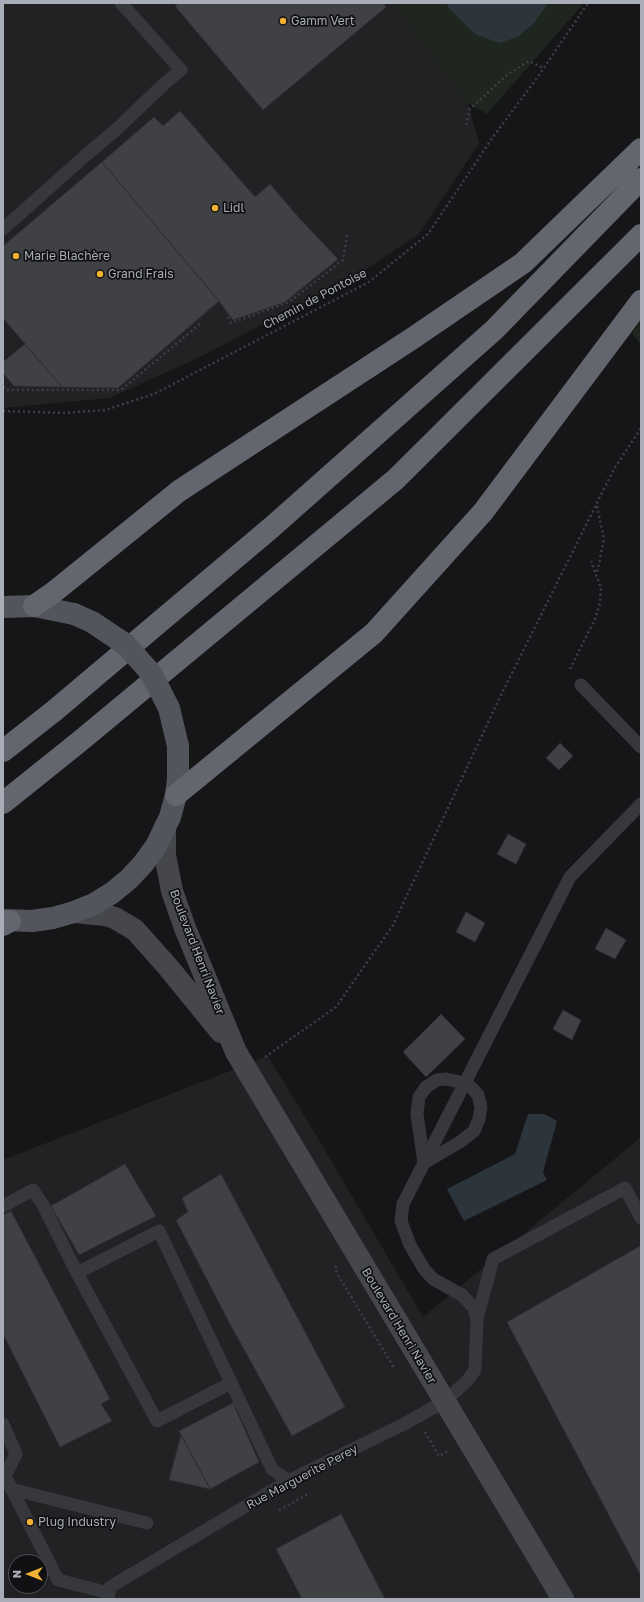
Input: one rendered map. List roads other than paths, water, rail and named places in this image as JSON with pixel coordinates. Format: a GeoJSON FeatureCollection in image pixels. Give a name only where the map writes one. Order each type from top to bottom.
{"type":"FeatureCollection","features":[{"type":"Feature","properties":{"kind":"highway"},"geometry":{"type":"LineString","coordinates":[[34,606],[54,592],[179,491],[413,338],[523,263],[641,149]]}},
{"type":"Feature","properties":{"kind":"highway"},"geometry":{"type":"LineString","coordinates":[[3,751],[54,711],[272,527],[488,335],[641,179]]}},
{"type":"Feature","properties":{"kind":"highway"},"geometry":{"type":"LineString","coordinates":[[3,803],[85,737],[396,479],[641,235]]}},
{"type":"Feature","properties":{"kind":"highway"},"geometry":{"type":"LineString","coordinates":[[176,795],[374,633],[483,512],[641,301]]}},
{"type":"Feature","properties":{"kind":"main road"},"geometry":{"type":"LineString","coordinates":[[3,607],[34,606],[74,614],[92,622],[125,644],[147,668],[161,690],[169,708],[178,746],[179,762],[176,795],[166,827],[156,846],[143,864],[129,879],[112,893],[94,904],[74,912],[53,918],[32,921],[5,922]]}},
{"type":"Feature","properties":{"kind":"main road","name":"Boulevard Henri Navier"},"geometry":{"type":"LineString","coordinates":[[166,827],[166,855],[172,891],[185,928],[236,1052],[563,1599]]}},
{"type":"Feature","properties":{"kind":"main road","name":"Boulevard Henri Navier"},"geometry":{"type":"LineString","coordinates":[[74,912],[110,916],[125,923],[135,930],[168,967],[236,1052]]}},
{"type":"Feature","properties":{"kind":"lane"},"geometry":{"type":"LineString","coordinates":[[3,229],[86,154],[118,128],[164,84],[181,70],[121,3]]}},
{"type":"Feature","properties":{"kind":"lane"},"geometry":{"type":"LineString","coordinates":[[581,685],[641,747]]}},
{"type":"Feature","properties":{"kind":"lane"},"geometry":{"type":"LineString","coordinates":[[477,1321],[474,1308],[462,1295],[434,1279],[424,1269],[410,1245],[401,1221],[403,1204],[570,877],[641,804]]}},
{"type":"Feature","properties":{"kind":"lane"},"geometry":{"type":"LineString","coordinates":[[437,1080],[454,1080],[465,1083],[478,1095],[480,1101],[480,1119],[474,1131],[460,1142],[424,1163],[417,1114],[419,1097],[426,1087],[437,1080]]}},
{"type":"Feature","properties":{"kind":"lane"},"geometry":{"type":"LineString","coordinates":[[477,1321],[493,1259],[625,1188],[641,1218]]}},
{"type":"Feature","properties":{"kind":"lane"},"geometry":{"type":"LineString","coordinates":[[3,1206],[34,1190],[157,1422],[231,1383]]}},
{"type":"Feature","properties":{"kind":"lane"},"geometry":{"type":"LineString","coordinates":[[78,1273],[159,1231],[272,1469],[288,1481]]}},
{"type":"Feature","properties":{"kind":"lane","name":"Rue Marguerite Perey"},"geometry":{"type":"LineString","coordinates":[[108,1596],[110,1586],[288,1481],[399,1426],[445,1401],[467,1381],[475,1370],[477,1321]]}},
{"type":"Feature","properties":{"kind":"lane"},"geometry":{"type":"LineString","coordinates":[[3,1424],[16,1454],[4,1477],[58,1580],[108,1596]]}},
{"type":"Feature","properties":{"kind":"lane"},"geometry":{"type":"LineString","coordinates":[[11,1489],[147,1523]]}},
{"type":"Feature","properties":{"kind":"place","name":"Gamm Vert"},"geometry":{"type":"Point","coordinates":[283,21]}},
{"type":"Feature","properties":{"kind":"place","name":"Lidl"},"geometry":{"type":"Point","coordinates":[215,208]}},
{"type":"Feature","properties":{"kind":"place","name":"Marie Blachère"},"geometry":{"type":"Point","coordinates":[16,256]}},
{"type":"Feature","properties":{"kind":"place","name":"Grand Frais"},"geometry":{"type":"Point","coordinates":[100,274]}},
{"type":"Feature","properties":{"kind":"place","name":"Plug Industry"},"geometry":{"type":"Point","coordinates":[30,1522]}}]}
